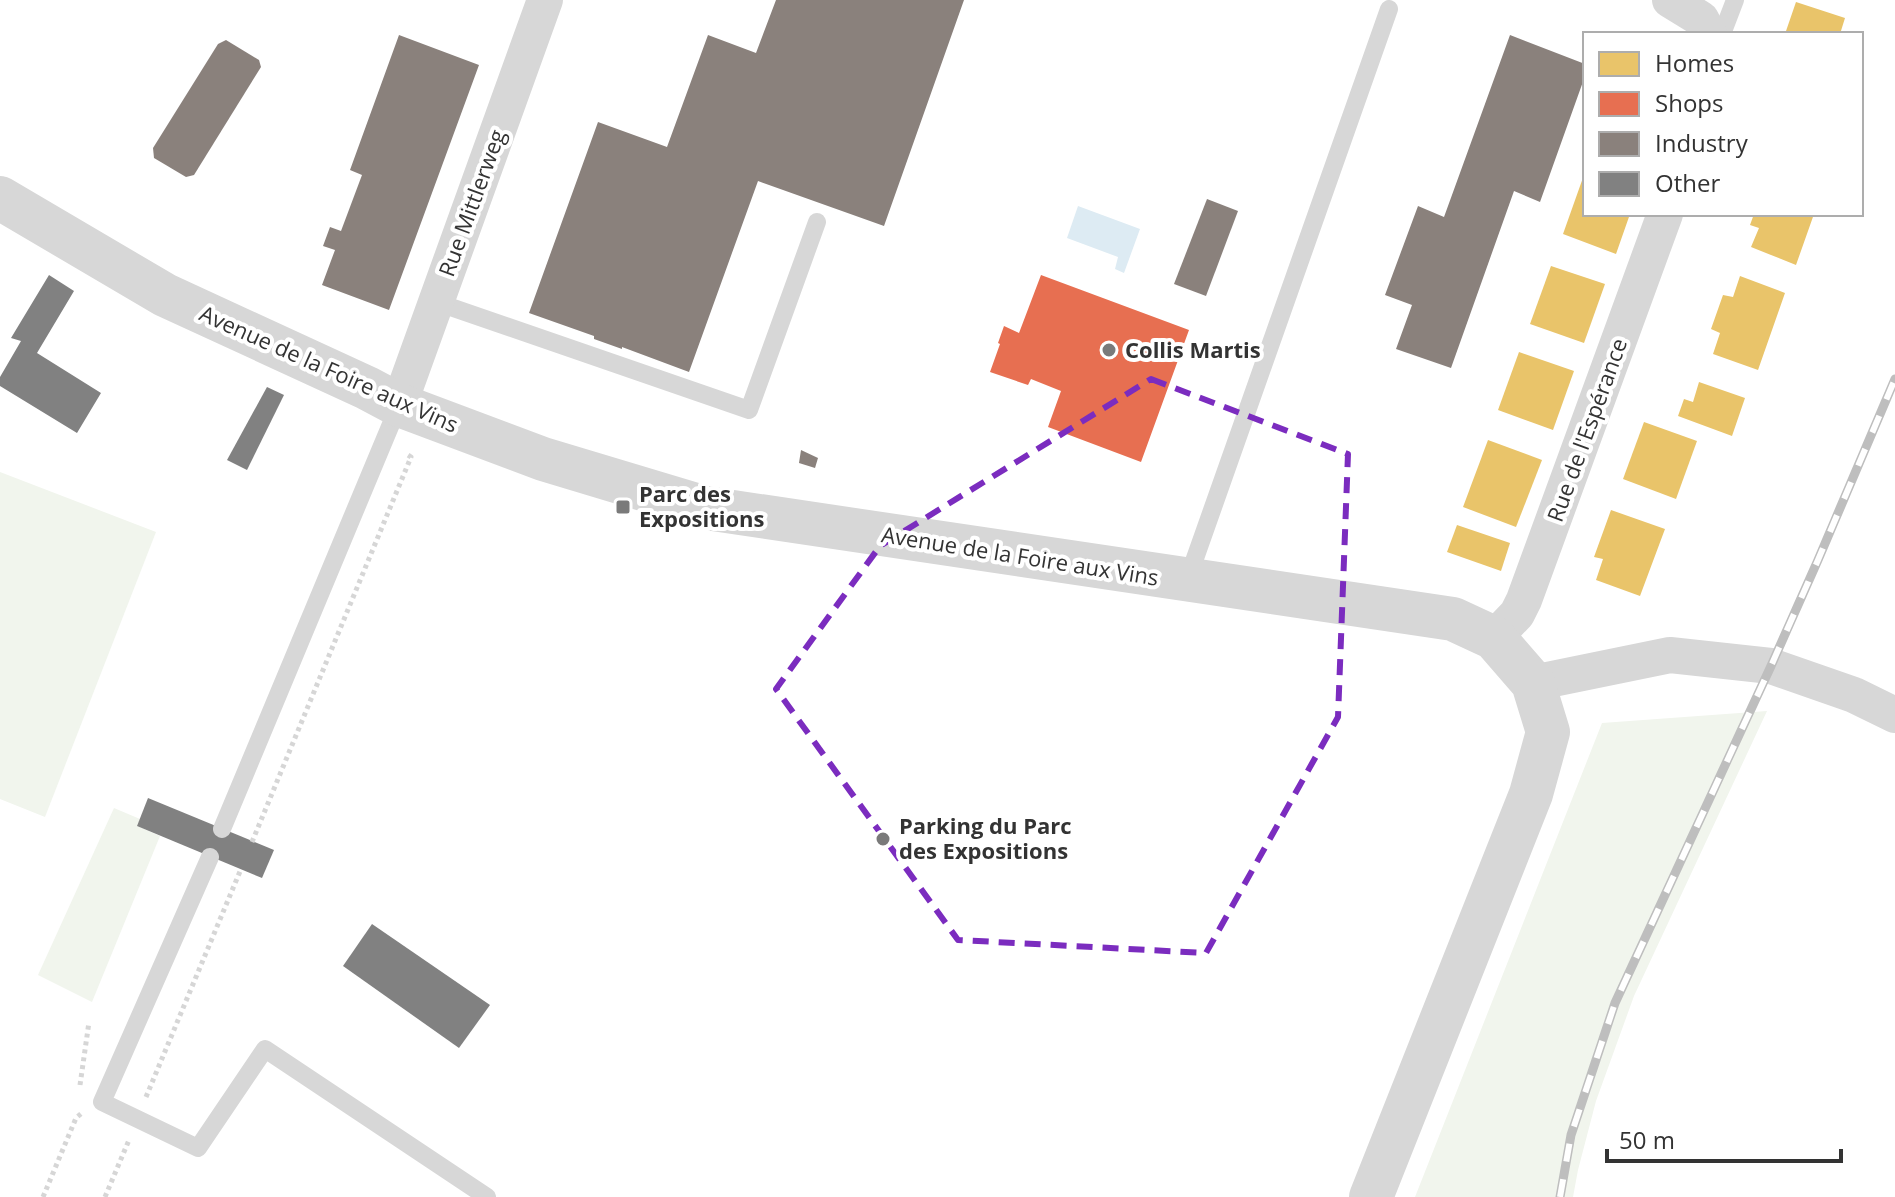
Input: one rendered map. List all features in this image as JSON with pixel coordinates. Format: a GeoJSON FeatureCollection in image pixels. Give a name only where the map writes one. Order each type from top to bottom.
{"type":"FeatureCollection","features":[{"type":"Feature","properties":{"kind":"street","name":"Rue Mittlerweg"},"geometry":{"type":"LineString","coordinates":[[399,405],[545,0]]}},
{"type":"Feature","properties":{"kind":"street"},"geometry":{"type":"LineString","coordinates":[[1670,0],[1701,19],[1708,32]]}},
{"type":"Feature","properties":{"kind":"street","name":"Avenue de la Foire aux Vins"},"geometry":{"type":"LineString","coordinates":[[0,198],[165,295],[399,405],[543,459],[706,508],[1453,619],[1494,638],[1533,683],[1548,732],[1531,794],[1371,1197]]}},
{"type":"Feature","properties":{"kind":"street","name":"Rue de l'Espérance"},"geometry":{"type":"LineString","coordinates":[[1494,638],[1517,614],[1524,600],[1664,216]]}},
{"type":"Feature","properties":{"kind":"street"},"geometry":{"type":"LineString","coordinates":[[1533,683],[1670,655],[1771,666],[1854,695],[1895,715]]}},
{"type":"Feature","properties":{"kind":"lane"},"geometry":{"type":"LineString","coordinates":[[1723,32],[1735,0]]}},
{"type":"Feature","properties":{"kind":"lane"},"geometry":{"type":"LineString","coordinates":[[1187,581],[1389,9]]}},
{"type":"Feature","properties":{"kind":"lane"},"geometry":{"type":"LineString","coordinates":[[436,302],[749,410],[817,222]]}},
{"type":"Feature","properties":{"kind":"lane"},"geometry":{"type":"LineString","coordinates":[[222,829],[399,405]]}},
{"type":"Feature","properties":{"kind":"lane"},"geometry":{"type":"LineString","coordinates":[[210,857],[102,1102],[198,1148],[265,1049],[487,1197]]}},
{"type":"Feature","properties":{"kind":"path"},"geometry":{"type":"LineString","coordinates":[[105,1197],[241,869]]}},
{"type":"Feature","properties":{"kind":"path"},"geometry":{"type":"LineString","coordinates":[[80,1087],[89,1022]]}},
{"type":"Feature","properties":{"kind":"path"},"geometry":{"type":"LineString","coordinates":[[76,1118],[78,1102]]}},
{"type":"Feature","properties":{"kind":"highlighted area"},"geometry":{"type":"Polygon","coordinates":[[[1151,379],[1348,454],[1338,717],[1206,953],[958,940],[776,689],[880,546],[1151,379]]]}},
{"type":"Feature","properties":{"kind":"shaded area"},"geometry":{"type":"Polygon","coordinates":[[[1078,206],[1140,229],[1124,273],[1115,269],[1118,257],[1067,238],[1078,206]]]}},
{"type":"Feature","properties":{"kind":"shaded area"},"geometry":{"type":"Polygon","coordinates":[[[0,472],[156,532],[45,817],[0,799],[0,472]]]}},
{"type":"Feature","properties":{"kind":"shaded area"},"geometry":{"type":"Polygon","coordinates":[[[1767,711],[1634,996],[1596,1101],[1573,1197],[1415,1197],[1602,723],[1767,711]]]}},
{"type":"Feature","properties":{"kind":"shaded area"},"geometry":{"type":"Polygon","coordinates":[[[114,808],[140,819],[137,826],[160,836],[92,1002],[38,975],[114,808]]]}},
{"type":"Feature","properties":{"kind":"building: Homes"},"geometry":{"type":"Polygon","coordinates":[[[1796,2],[1845,18],[1841,32],[1786,31],[1796,2]]]}},
{"type":"Feature","properties":{"kind":"building: Homes"},"geometry":{"type":"Polygon","coordinates":[[[1583,178],[1583,216],[1629,216],[1616,254],[1563,234],[1583,178]]]}},
{"type":"Feature","properties":{"kind":"building: Homes"},"geometry":{"type":"Polygon","coordinates":[[[1753,216],[1813,216],[1796,265],[1751,247],[1759,228],[1750,225],[1753,216]]]}},
{"type":"Feature","properties":{"kind":"building: Homes"},"geometry":{"type":"Polygon","coordinates":[[[1551,266],[1605,284],[1584,343],[1530,324],[1551,266]]]}},
{"type":"Feature","properties":{"kind":"building: Homes"},"geometry":{"type":"Polygon","coordinates":[[[1740,276],[1785,293],[1758,370],[1713,354],[1720,333],[1711,329],[1723,295],[1733,297],[1740,276]]]}},
{"type":"Feature","properties":{"kind":"building: Homes"},"geometry":{"type":"Polygon","coordinates":[[[1519,352],[1574,371],[1553,430],[1498,410],[1519,352]]]}},
{"type":"Feature","properties":{"kind":"building: Homes"},"geometry":{"type":"Polygon","coordinates":[[[1699,382],[1745,398],[1732,436],[1678,416],[1684,399],[1693,402],[1699,382]]]}},
{"type":"Feature","properties":{"kind":"building: Homes"},"geometry":{"type":"Polygon","coordinates":[[[1644,422],[1697,441],[1676,499],[1623,479],[1644,422]]]}},
{"type":"Feature","properties":{"kind":"building: Homes"},"geometry":{"type":"Polygon","coordinates":[[[1488,440],[1542,460],[1516,527],[1463,507],[1488,440]]]}},
{"type":"Feature","properties":{"kind":"building: Homes"},"geometry":{"type":"Polygon","coordinates":[[[1611,510],[1665,529],[1640,596],[1596,580],[1603,559],[1594,557],[1611,510]]]}},
{"type":"Feature","properties":{"kind":"building: Homes"},"geometry":{"type":"Polygon","coordinates":[[[1457,525],[1510,543],[1501,571],[1447,552],[1457,525]]]}},
{"type":"Feature","properties":{"kind":"building: Shops"},"geometry":{"type":"Polygon","coordinates":[[[1041,275],[1189,330],[1141,462],[1048,427],[1061,391],[1031,379],[1028,385],[990,372],[1004,326],[1019,333],[1041,275]]]}},
{"type":"Feature","properties":{"kind":"building: Industry"},"geometry":{"type":"Polygon","coordinates":[[[776,0],[964,0],[884,226],[758,181],[689,372],[529,313],[598,122],[667,147],[708,35],[756,53],[776,0]]]}},
{"type":"Feature","properties":{"kind":"building: Industry"},"geometry":{"type":"Polygon","coordinates":[[[399,35],[479,65],[389,310],[322,285],[335,250],[323,246],[330,227],[341,231],[362,175],[350,170],[399,35]]]}},
{"type":"Feature","properties":{"kind":"building: Industry"},"geometry":{"type":"Polygon","coordinates":[[[1510,35],[1583,63],[1583,82],[1540,202],[1514,191],[1451,368],[1396,349],[1412,305],[1385,295],[1418,206],[1444,217],[1510,35]]]}},
{"type":"Feature","properties":{"kind":"building: Industry"},"geometry":{"type":"Polygon","coordinates":[[[226,40],[259,60],[261,67],[194,175],[186,177],[154,158],[153,148],[218,44],[226,40]]]}},
{"type":"Feature","properties":{"kind":"building: Industry"},"geometry":{"type":"Polygon","coordinates":[[[1207,199],[1238,211],[1206,296],[1174,284],[1207,199]]]}},
{"type":"Feature","properties":{"kind":"building: Industry"},"geometry":{"type":"Polygon","coordinates":[[[801,450],[818,458],[815,468],[799,463],[801,450]]]}},
{"type":"Feature","properties":{"kind":"building: Other"},"geometry":{"type":"Polygon","coordinates":[[[49,275],[74,291],[37,353],[101,393],[77,433],[0,386],[0,377],[21,341],[11,338],[49,275]]]}},
{"type":"Feature","properties":{"kind":"building: Other"},"geometry":{"type":"Polygon","coordinates":[[[267,387],[284,395],[247,470],[227,460],[267,387]]]}},
{"type":"Feature","properties":{"kind":"building: Other"},"geometry":{"type":"Polygon","coordinates":[[[148,798],[274,850],[262,878],[137,826],[148,798]]]}},
{"type":"Feature","properties":{"kind":"building: Other"},"geometry":{"type":"Polygon","coordinates":[[[372,924],[490,1005],[459,1048],[343,966],[372,924]]]}},
{"type":"Feature","properties":{"kind":"railway"},"geometry":{"type":"LineString","coordinates":[[1560,1197],[1571,1135],[1615,1003],[1771,666],[1895,379]]}},
{"type":"Feature","properties":{"kind":"place","name":"Collis Martis"},"geometry":{"type":"Point","coordinates":[1109,350]}},
{"type":"Feature","properties":{"kind":"place","name":"Parc des Expositions"},"geometry":{"type":"Point","coordinates":[623,507]}},
{"type":"Feature","properties":{"kind":"place","name":"Parking du Parc des Expositions"},"geometry":{"type":"Point","coordinates":[883,839]}}]}
